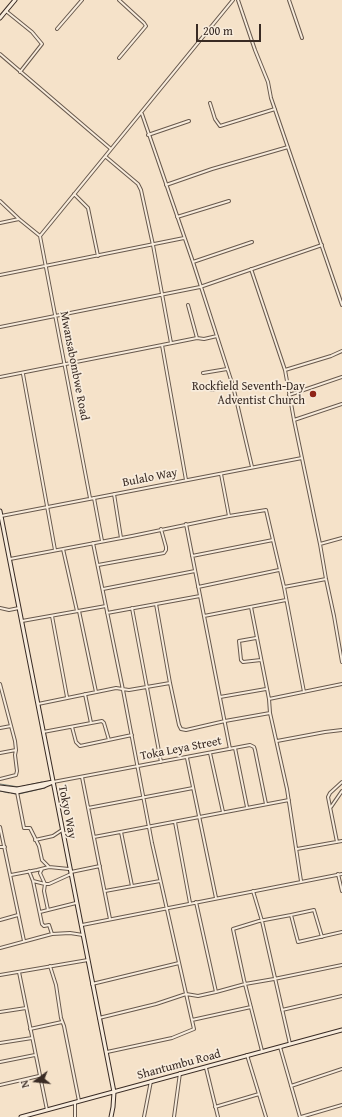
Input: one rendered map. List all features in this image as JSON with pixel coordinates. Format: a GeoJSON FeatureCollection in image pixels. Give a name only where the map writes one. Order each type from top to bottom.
{"type":"FeatureCollection","features":[{"type":"Feature","properties":{"kind":"street"},"geometry":{"type":"LineString","coordinates":[[0,18],[15,0]]}},
{"type":"Feature","properties":{"kind":"street"},"geometry":{"type":"LineString","coordinates":[[57,29],[82,0]]}},
{"type":"Feature","properties":{"kind":"street"},"geometry":{"type":"LineString","coordinates":[[119,0],[146,26],[119,58]]}},
{"type":"Feature","properties":{"kind":"street"},"geometry":{"type":"LineString","coordinates":[[0,202],[40,236],[111,149],[142,114],[233,0]]}},
{"type":"Feature","properties":{"kind":"street"},"geometry":{"type":"LineString","coordinates":[[238,0],[269,87],[275,109],[342,305]]}},
{"type":"Feature","properties":{"kind":"street"},"geometry":{"type":"LineString","coordinates":[[289,0],[302,38]]}},
{"type":"Feature","properties":{"kind":"street"},"geometry":{"type":"LineString","coordinates":[[6,10],[32,32],[42,44],[20,72]]}},
{"type":"Feature","properties":{"kind":"street"},"geometry":{"type":"LineString","coordinates":[[0,54],[111,149]]}},
{"type":"Feature","properties":{"kind":"street"},"geometry":{"type":"LineString","coordinates":[[210,103],[215,119],[220,126],[275,109]]}},
{"type":"Feature","properties":{"kind":"street"},"geometry":{"type":"LineString","coordinates":[[142,114],[193,262],[233,386],[252,467]]}},
{"type":"Feature","properties":{"kind":"street"},"geometry":{"type":"LineString","coordinates":[[148,135],[189,121]]}},
{"type":"Feature","properties":{"kind":"street"},"geometry":{"type":"LineString","coordinates":[[166,185],[212,169],[279,151],[288,147]]}},
{"type":"Feature","properties":{"kind":"street"},"geometry":{"type":"LineString","coordinates":[[106,157],[139,185],[153,245],[171,343]]}},
{"type":"Feature","properties":{"kind":"street"},"geometry":{"type":"LineString","coordinates":[[74,194],[88,208],[98,256]]}},
{"type":"Feature","properties":{"kind":"street"},"geometry":{"type":"LineString","coordinates":[[177,217],[229,201]]}},
{"type":"Feature","properties":{"kind":"street"},"geometry":{"type":"LineString","coordinates":[[0,223],[19,219]]}},
{"type":"Feature","properties":{"kind":"street","name":"Mwansabombwe Road"},"geometry":{"type":"LineString","coordinates":[[40,236],[90,499]]}},
{"type":"Feature","properties":{"kind":"street"},"geometry":{"type":"LineString","coordinates":[[0,275],[184,238]]}},
{"type":"Feature","properties":{"kind":"street"},"geometry":{"type":"LineString","coordinates":[[193,262],[252,242]]}},
{"type":"Feature","properties":{"kind":"street"},"geometry":{"type":"LineString","coordinates":[[0,327],[200,287],[251,268],[322,245]]}},
{"type":"Feature","properties":{"kind":"street"},"geometry":{"type":"LineString","coordinates":[[251,268],[285,370],[342,662]]}},
{"type":"Feature","properties":{"kind":"street"},"geometry":{"type":"LineString","coordinates":[[188,305],[197,338]]}},
{"type":"Feature","properties":{"kind":"street"},"geometry":{"type":"LineString","coordinates":[[0,378],[171,343],[217,336]]}},
{"type":"Feature","properties":{"kind":"street"},"geometry":{"type":"LineString","coordinates":[[162,345],[186,480]]}},
{"type":"Feature","properties":{"kind":"street"},"geometry":{"type":"LineString","coordinates":[[285,370],[324,359],[342,351]]}},
{"type":"Feature","properties":{"kind":"street"},"geometry":{"type":"LineString","coordinates":[[203,373],[227,369]]}},
{"type":"Feature","properties":{"kind":"street"},"geometry":{"type":"LineString","coordinates":[[23,374],[55,550]]}},
{"type":"Feature","properties":{"kind":"street"},"geometry":{"type":"LineString","coordinates":[[289,395],[342,377]]}},
{"type":"Feature","properties":{"kind":"street"},"geometry":{"type":"LineString","coordinates":[[211,390],[233,386]]}},
{"type":"Feature","properties":{"kind":"street"},"geometry":{"type":"LineString","coordinates":[[294,420],[342,404]]}},
{"type":"Feature","properties":{"kind":"street","name":"Bulalo Way"},"geometry":{"type":"LineString","coordinates":[[1,516],[302,458]]}},
{"type":"Feature","properties":{"kind":"street"},"geometry":{"type":"LineString","coordinates":[[221,473],[229,516]]}},
{"type":"Feature","properties":{"kind":"street"},"geometry":{"type":"LineString","coordinates":[[114,494],[121,538]]}},
{"type":"Feature","properties":{"kind":"street"},"geometry":{"type":"LineString","coordinates":[[94,498],[102,541]]}},
{"type":"Feature","properties":{"kind":"street"},"geometry":{"type":"LineString","coordinates":[[10,559],[186,524],[266,510],[284,587],[304,692]]}},
{"type":"Feature","properties":{"kind":"street","name":"Tokyo Way"},"geometry":{"type":"LineString","coordinates":[[0,511],[114,1092],[111,1117]]}},
{"type":"Feature","properties":{"kind":"street"},"geometry":{"type":"LineString","coordinates":[[186,524],[230,749]]}},
{"type":"Feature","properties":{"kind":"street"},"geometry":{"type":"LineString","coordinates":[[98,565],[164,553],[166,547],[161,529]]}},
{"type":"Feature","properties":{"kind":"street"},"geometry":{"type":"LineString","coordinates":[[320,544],[342,538]]}},
{"type":"Feature","properties":{"kind":"street"},"geometry":{"type":"LineString","coordinates":[[192,556],[273,540]]}},
{"type":"Feature","properties":{"kind":"street"},"geometry":{"type":"LineString","coordinates":[[93,543],[160,881],[194,1029],[172,1038],[106,1053]]}},
{"type":"Feature","properties":{"kind":"street"},"geometry":{"type":"LineString","coordinates":[[63,549],[96,692]]}},
{"type":"Feature","properties":{"kind":"street"},"geometry":{"type":"LineString","coordinates":[[198,586],[279,570]]}},
{"type":"Feature","properties":{"kind":"street"},"geometry":{"type":"LineString","coordinates":[[103,589],[195,571]]}},
{"type":"Feature","properties":{"kind":"street"},"geometry":{"type":"LineString","coordinates":[[284,587],[326,579]]}},
{"type":"Feature","properties":{"kind":"street"},"geometry":{"type":"LineString","coordinates":[[107,613],[200,596]]}},
{"type":"Feature","properties":{"kind":"street"},"geometry":{"type":"LineString","coordinates":[[204,616],[286,600]]}},
{"type":"Feature","properties":{"kind":"street"},"geometry":{"type":"LineString","coordinates":[[156,604],[170,683],[181,729],[186,730],[270,713]]}},
{"type":"Feature","properties":{"kind":"street"},"geometry":{"type":"LineString","coordinates":[[22,621],[106,606]]}},
{"type":"Feature","properties":{"kind":"street"},"geometry":{"type":"LineString","coordinates":[[251,607],[297,849],[301,882]]}},
{"type":"Feature","properties":{"kind":"street"},"geometry":{"type":"LineString","coordinates":[[0,608],[9,610],[19,608]]}},
{"type":"Feature","properties":{"kind":"street"},"geometry":{"type":"LineString","coordinates":[[132,608],[161,762]]}},
{"type":"Feature","properties":{"kind":"street"},"geometry":{"type":"LineString","coordinates":[[52,616],[67,698]]}},
{"type":"Feature","properties":{"kind":"street"},"geometry":{"type":"LineString","coordinates":[[256,638],[239,641],[241,660],[243,662],[261,660]]}},
{"type":"Feature","properties":{"kind":"street"},"geometry":{"type":"LineString","coordinates":[[338,640],[342,639]]}},
{"type":"Feature","properties":{"kind":"street"},"geometry":{"type":"LineString","coordinates":[[38,704],[118,688],[129,690],[170,683]]}},
{"type":"Feature","properties":{"kind":"street"},"geometry":{"type":"LineString","coordinates":[[0,684],[16,750],[15,755],[18,771],[14,776],[0,779]]}},
{"type":"Feature","properties":{"kind":"street"},"geometry":{"type":"LineString","coordinates":[[269,699],[342,684]]}},
{"type":"Feature","properties":{"kind":"street"},"geometry":{"type":"LineString","coordinates":[[220,697],[266,689]]}},
{"type":"Feature","properties":{"kind":"street"},"geometry":{"type":"LineString","coordinates":[[85,694],[91,723]]}},
{"type":"Feature","properties":{"kind":"street"},"geometry":{"type":"LineString","coordinates":[[43,732],[103,721],[109,740]]}},
{"type":"Feature","properties":{"kind":"street"},"geometry":{"type":"LineString","coordinates":[[0,728],[11,726]]}},
{"type":"Feature","properties":{"kind":"street"},"geometry":{"type":"LineString","coordinates":[[72,727],[76,742],[79,745],[132,735]]}},
{"type":"Feature","properties":{"kind":"street"},"geometry":{"type":"LineString","coordinates":[[277,741],[342,730]]}},
{"type":"Feature","properties":{"kind":"street","name":"Toka Leya Street"},"geometry":{"type":"LineString","coordinates":[[52,782],[250,745],[254,747],[266,804]]}},
{"type":"Feature","properties":{"kind":"street"},"geometry":{"type":"LineString","coordinates":[[235,748],[247,807]]}},
{"type":"Feature","properties":{"kind":"street"},"geometry":{"type":"LineString","coordinates":[[0,753],[16,750]]}},
{"type":"Feature","properties":{"kind":"street"},"geometry":{"type":"LineString","coordinates":[[210,753],[223,812]]}},
{"type":"Feature","properties":{"kind":"street"},"geometry":{"type":"LineString","coordinates":[[186,758],[216,898]]}},
{"type":"Feature","properties":{"kind":"street"},"geometry":{"type":"LineString","coordinates":[[45,785],[50,779],[51,775]]}},
{"type":"Feature","properties":{"kind":"street"},"geometry":{"type":"LineString","coordinates":[[82,777],[110,919]]}},
{"type":"Feature","properties":{"kind":"street"},"geometry":{"type":"LineString","coordinates":[[0,788],[17,792],[52,782]]}},
{"type":"Feature","properties":{"kind":"street"},"geometry":{"type":"LineString","coordinates":[[337,842],[329,794],[342,782]]}},
{"type":"Feature","properties":{"kind":"street"},"geometry":{"type":"LineString","coordinates":[[0,788],[17,789],[45,785],[50,786],[54,790]]}},
{"type":"Feature","properties":{"kind":"street"},"geometry":{"type":"LineString","coordinates":[[88,808],[193,788]]}},
{"type":"Feature","properties":{"kind":"street"},"geometry":{"type":"LineString","coordinates":[[331,808],[342,791]]}},
{"type":"Feature","properties":{"kind":"street"},"geometry":{"type":"LineString","coordinates":[[17,792],[24,828],[30,828],[39,846],[42,860],[49,867]]}},
{"type":"Feature","properties":{"kind":"street"},"geometry":{"type":"LineString","coordinates":[[94,837],[288,800]]}},
{"type":"Feature","properties":{"kind":"street"},"geometry":{"type":"LineString","coordinates":[[175,822],[190,903]]}},
{"type":"Feature","properties":{"kind":"street"},"geometry":{"type":"LineString","coordinates":[[0,827],[24,942]]}},
{"type":"Feature","properties":{"kind":"street"},"geometry":{"type":"LineString","coordinates":[[35,840],[53,836],[62,830]]}},
{"type":"Feature","properties":{"kind":"street"},"geometry":{"type":"LineString","coordinates":[[121,832],[132,886]]}},
{"type":"Feature","properties":{"kind":"street"},"geometry":{"type":"LineString","coordinates":[[297,849],[342,841]]}},
{"type":"Feature","properties":{"kind":"street"},"geometry":{"type":"LineString","coordinates":[[0,847],[5,847]]}},
{"type":"Feature","properties":{"kind":"street"},"geometry":{"type":"LineString","coordinates":[[33,881],[45,884],[56,881],[70,872],[100,866]]}},
{"type":"Feature","properties":{"kind":"street"},"geometry":{"type":"LineString","coordinates":[[11,875],[49,867],[70,872]]}},
{"type":"Feature","properties":{"kind":"street"},"geometry":{"type":"LineString","coordinates":[[44,868],[40,872],[45,884],[44,891],[48,910]]}},
{"type":"Feature","properties":{"kind":"street"},"geometry":{"type":"LineString","coordinates":[[29,871],[33,881],[43,926],[49,925],[52,934]]}},
{"type":"Feature","properties":{"kind":"street"},"geometry":{"type":"LineString","coordinates":[[338,874],[342,891]]}},
{"type":"Feature","properties":{"kind":"street"},"geometry":{"type":"LineString","coordinates":[[81,925],[342,874]]}},
{"type":"Feature","properties":{"kind":"street"},"geometry":{"type":"LineString","coordinates":[[105,891],[160,881]]}},
{"type":"Feature","properties":{"kind":"street"},"geometry":{"type":"LineString","coordinates":[[253,891],[262,921],[290,1044]]}},
{"type":"Feature","properties":{"kind":"street"},"geometry":{"type":"LineString","coordinates":[[196,902],[216,992]]}},
{"type":"Feature","properties":{"kind":"street"},"geometry":{"type":"LineString","coordinates":[[40,912],[76,903]]}},
{"type":"Feature","properties":{"kind":"street"},"geometry":{"type":"LineString","coordinates":[[262,1051],[233,929],[314,910],[322,937]]}},
{"type":"Feature","properties":{"kind":"street"},"geometry":{"type":"LineString","coordinates":[[0,920],[19,915]]}},
{"type":"Feature","properties":{"kind":"street"},"geometry":{"type":"LineString","coordinates":[[291,916],[298,942],[342,932]]}},
{"type":"Feature","properties":{"kind":"street"},"geometry":{"type":"LineString","coordinates":[[0,948],[52,934],[70,933],[83,935]]}},
{"type":"Feature","properties":{"kind":"street"},"geometry":{"type":"LineString","coordinates":[[0,975],[88,960]]}},
{"type":"Feature","properties":{"kind":"street"},"geometry":{"type":"LineString","coordinates":[[92,984],[179,963]]}},
{"type":"Feature","properties":{"kind":"street"},"geometry":{"type":"LineString","coordinates":[[99,1018],[156,1004],[186,994],[198,996],[245,984],[342,965]]}},
{"type":"Feature","properties":{"kind":"street"},"geometry":{"type":"LineString","coordinates":[[50,966],[55,981],[77,1102],[75,1117]]}},
{"type":"Feature","properties":{"kind":"street"},"geometry":{"type":"LineString","coordinates":[[19,972],[47,1110]]}},
{"type":"Feature","properties":{"kind":"street"},"geometry":{"type":"LineString","coordinates":[[282,1010],[342,996]]}},
{"type":"Feature","properties":{"kind":"street"},"geometry":{"type":"LineString","coordinates":[[192,1020],[251,1007]]}},
{"type":"Feature","properties":{"kind":"street"},"geometry":{"type":"LineString","coordinates":[[0,1012],[26,1008]]}},
{"type":"Feature","properties":{"kind":"street"},"geometry":{"type":"LineString","coordinates":[[30,1029],[62,1022]]}},
{"type":"Feature","properties":{"kind":"street","name":"Shantumbu Road"},"geometry":{"type":"LineString","coordinates":[[21,1117],[342,1030]]}},
{"type":"Feature","properties":{"kind":"street"},"geometry":{"type":"LineString","coordinates":[[0,1043],[32,1038]]}},
{"type":"Feature","properties":{"kind":"street"},"geometry":{"type":"LineString","coordinates":[[280,1046],[300,1117],[342,1105]]}},
{"type":"Feature","properties":{"kind":"street"},"geometry":{"type":"LineString","coordinates":[[0,1062],[35,1055]]}},
{"type":"Feature","properties":{"kind":"street"},"geometry":{"type":"LineString","coordinates":[[247,1055],[266,1117]]}},
{"type":"Feature","properties":{"kind":"street"},"geometry":{"type":"LineString","coordinates":[[206,1067],[218,1117]]}},
{"type":"Feature","properties":{"kind":"street"},"geometry":{"type":"LineString","coordinates":[[291,1086],[342,1069]]}},
{"type":"Feature","properties":{"kind":"street"},"geometry":{"type":"LineString","coordinates":[[174,1117],[180,1073]]}},
{"type":"Feature","properties":{"kind":"street"},"geometry":{"type":"LineString","coordinates":[[0,1085],[39,1076]]}},
{"type":"Feature","properties":{"kind":"street"},"geometry":{"type":"LineString","coordinates":[[144,1117],[151,1081]]}},
{"type":"Feature","properties":{"kind":"street"},"geometry":{"type":"LineString","coordinates":[[215,1107],[259,1094]]}},
{"type":"Feature","properties":{"kind":"waterway"},"geometry":{"type":"LineString","coordinates":[[0,784],[19,787],[42,782]]}},
{"type":"Feature","properties":{"kind":"waterway"},"geometry":{"type":"LineString","coordinates":[[19,794],[45,788]]}},
{"type":"Feature","properties":{"kind":"waterway"},"geometry":{"type":"LineString","coordinates":[[0,791],[9,793]]}},
{"type":"Feature","properties":{"kind":"waterway"},"geometry":{"type":"LineString","coordinates":[[11,793],[15,794]]}},
{"type":"Feature","properties":{"kind":"place","name":"Rockfield Seventh-Day Adventist Church"},"geometry":{"type":"Point","coordinates":[313,394]}}]}
